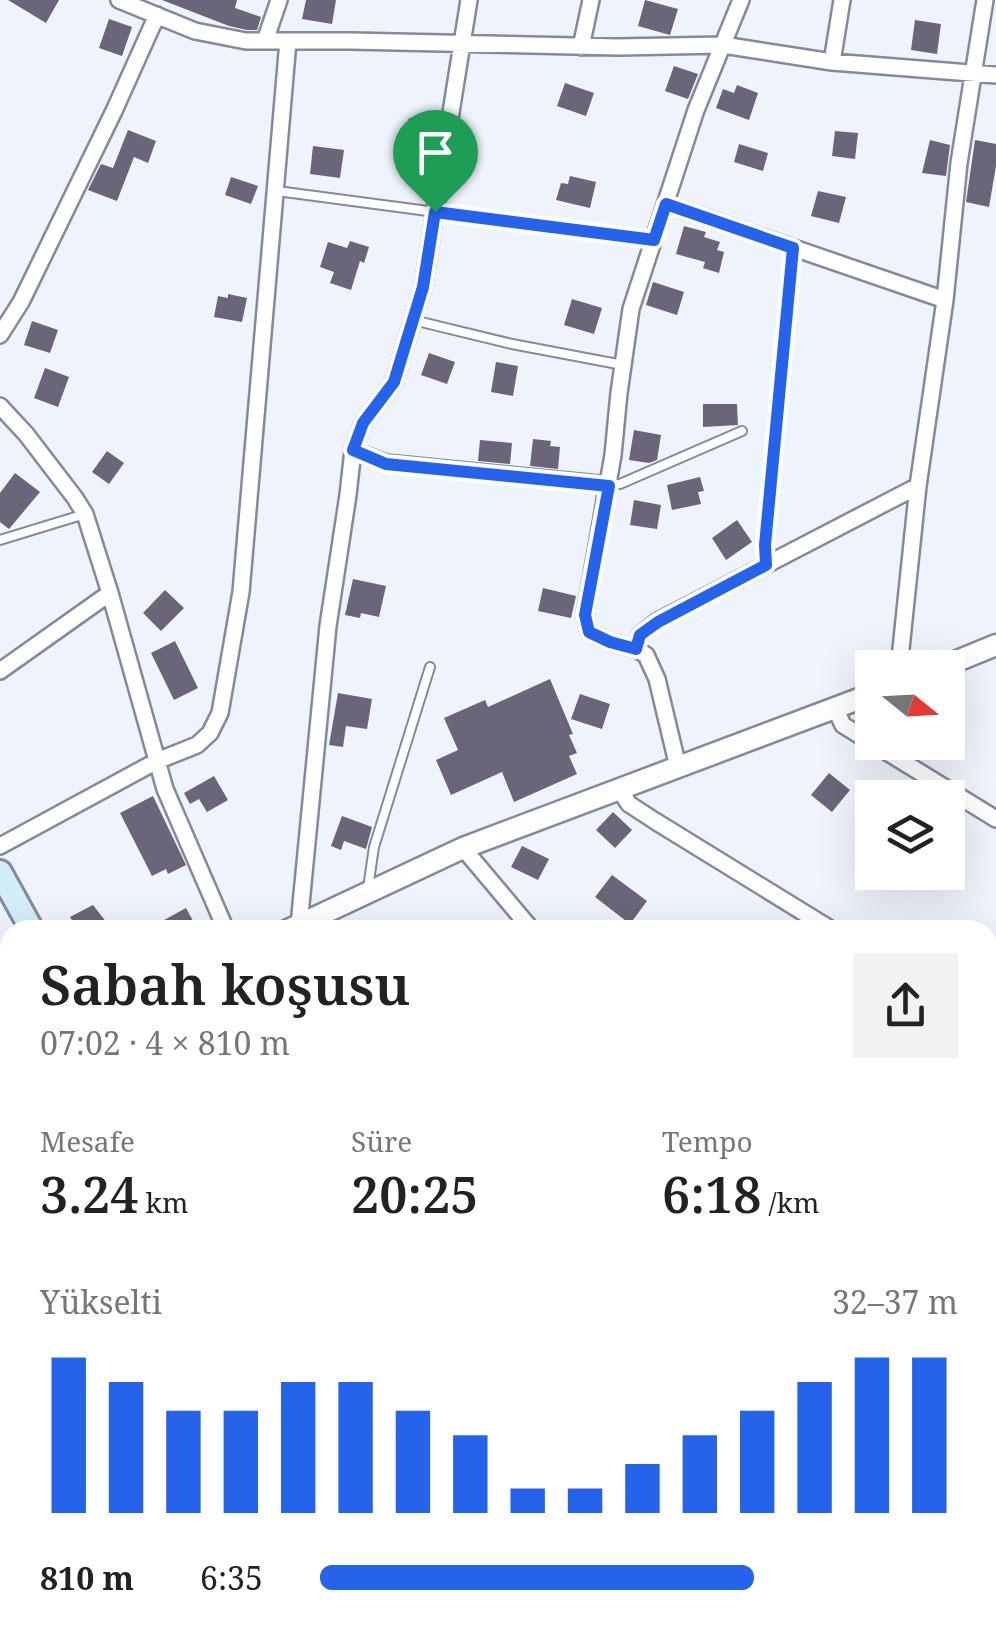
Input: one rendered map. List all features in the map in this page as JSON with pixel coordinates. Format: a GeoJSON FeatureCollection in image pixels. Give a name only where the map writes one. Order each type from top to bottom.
{"type":"FeatureCollection","features":[{"type":"Feature","properties":{"kind":"main road"},"geometry":{"type":"LineString","coordinates":[[0,872],[26,920]]}},
{"type":"Feature","properties":{"kind":"street"},"geometry":{"type":"LineString","coordinates":[[265,41],[279,0]]}},
{"type":"Feature","properties":{"kind":"street"},"geometry":{"type":"LineString","coordinates":[[295,920],[328,626],[353,450],[363,423],[394,382],[423,287],[469,0]]}},
{"type":"Feature","properties":{"kind":"street"},"geometry":{"type":"LineString","coordinates":[[581,47],[591,0]]}},
{"type":"Feature","properties":{"kind":"street"},"geometry":{"type":"LineString","coordinates":[[678,768],[658,679],[646,655],[589,632],[585,615],[609,486],[631,308],[696,110],[741,0]]}},
{"type":"Feature","properties":{"kind":"street"},"geometry":{"type":"LineString","coordinates":[[832,62],[842,0]]}},
{"type":"Feature","properties":{"kind":"street"},"geometry":{"type":"LineString","coordinates":[[901,650],[959,163],[985,0]]}},
{"type":"Feature","properties":{"kind":"street"},"geometry":{"type":"LineString","coordinates":[[125,1],[195,31],[246,41],[581,47],[722,45],[832,62],[996,75]]}},
{"type":"Feature","properties":{"kind":"street"},"geometry":{"type":"LineString","coordinates":[[0,335],[21,302],[157,15]]}},
{"type":"Feature","properties":{"kind":"street"},"geometry":{"type":"LineString","coordinates":[[0,846],[157,761],[197,745],[210,733],[220,712],[241,592],[288,41]]}},
{"type":"Feature","properties":{"kind":"street"},"geometry":{"type":"LineString","coordinates":[[666,204],[945,300]]}},
{"type":"Feature","properties":{"kind":"street"},"geometry":{"type":"LineString","coordinates":[[0,406],[38,449],[85,514],[165,789],[222,920]]}},
{"type":"Feature","properties":{"kind":"street"},"geometry":{"type":"LineString","coordinates":[[353,450],[386,464],[609,486]]}},
{"type":"Feature","properties":{"kind":"street"},"geometry":{"type":"LineString","coordinates":[[636,649],[640,635],[658,622],[918,486]]}},
{"type":"Feature","properties":{"kind":"street"},"geometry":{"type":"LineString","coordinates":[[0,671],[110,593]]}},
{"type":"Feature","properties":{"kind":"street"},"geometry":{"type":"LineString","coordinates":[[965,658],[996,645]]}},
{"type":"Feature","properties":{"kind":"street"},"geometry":{"type":"LineString","coordinates":[[311,920],[463,848],[855,700]]}},
{"type":"Feature","properties":{"kind":"street"},"geometry":{"type":"LineString","coordinates":[[835,708],[843,726],[996,819]]}},
{"type":"Feature","properties":{"kind":"street"},"geometry":{"type":"LineString","coordinates":[[619,789],[630,804],[655,821],[816,920]]}},
{"type":"Feature","properties":{"kind":"street"},"geometry":{"type":"LineString","coordinates":[[463,848],[524,920]]}},
{"type":"Feature","properties":{"kind":"lane"},"geometry":{"type":"LineString","coordinates":[[274,190],[654,240]]}},
{"type":"Feature","properties":{"kind":"lane"},"geometry":{"type":"LineString","coordinates":[[766,565],[793,248]]}},
{"type":"Feature","properties":{"kind":"lane"},"geometry":{"type":"LineString","coordinates":[[413,320],[512,344],[623,364]]}},
{"type":"Feature","properties":{"kind":"lane"},"geometry":{"type":"LineString","coordinates":[[609,486],[742,431]]}},
{"type":"Feature","properties":{"kind":"lane"},"geometry":{"type":"LineString","coordinates":[[0,540],[85,514]]}},
{"type":"Feature","properties":{"kind":"lane"},"geometry":{"type":"LineString","coordinates":[[367,893],[374,847],[430,667]]}},
{"type":"Feature","properties":{"kind":"building"},"geometry":{"type":"Polygon","coordinates":[[[8,0],[59,0],[46,23],[8,0]]]}},
{"type":"Feature","properties":{"kind":"building"},"geometry":{"type":"Polygon","coordinates":[[[162,0],[237,0],[235,8],[261,17],[257,30],[247,30],[162,0]]]}},
{"type":"Feature","properties":{"kind":"building"},"geometry":{"type":"Polygon","coordinates":[[[306,0],[336,0],[332,24],[302,19],[306,0]]]}},
{"type":"Feature","properties":{"kind":"building"},"geometry":{"type":"Polygon","coordinates":[[[645,0],[678,9],[670,35],[638,26],[645,0]]]}},
{"type":"Feature","properties":{"kind":"building"},"geometry":{"type":"Polygon","coordinates":[[[109,19],[132,27],[122,56],[99,48],[109,19]]]}},
{"type":"Feature","properties":{"kind":"building"},"geometry":{"type":"Polygon","coordinates":[[[915,20],[941,24],[937,54],[911,50],[915,20]]]}},
{"type":"Feature","properties":{"kind":"building"},"geometry":{"type":"Polygon","coordinates":[[[674,66],[698,74],[688,99],[665,91],[674,66]]]}},
{"type":"Feature","properties":{"kind":"building"},"geometry":{"type":"Polygon","coordinates":[[[565,83],[594,93],[586,116],[557,106],[565,83]]]}},
{"type":"Feature","properties":{"kind":"building"},"geometry":{"type":"Polygon","coordinates":[[[737,85],[758,93],[749,120],[716,108],[723,89],[734,93],[737,85]]]}},
{"type":"Feature","properties":{"kind":"building"},"geometry":{"type":"Polygon","coordinates":[[[409,118],[437,128],[426,161],[398,151],[409,118]]]}},
{"type":"Feature","properties":{"kind":"building"},"geometry":{"type":"Polygon","coordinates":[[[128,130],[156,141],[148,163],[134,157],[117,201],[88,190],[101,164],[113,168],[128,130]]]}},
{"type":"Feature","properties":{"kind":"building"},"geometry":{"type":"Polygon","coordinates":[[[835,131],[858,133],[855,159],[832,156],[835,131]]]}},
{"type":"Feature","properties":{"kind":"building"},"geometry":{"type":"Polygon","coordinates":[[[930,140],[950,145],[946,176],[922,173],[930,140]]]}},
{"type":"Feature","properties":{"kind":"building"},"geometry":{"type":"Polygon","coordinates":[[[975,140],[996,144],[989,207],[966,202],[975,140]]]}},
{"type":"Feature","properties":{"kind":"building"},"geometry":{"type":"Polygon","coordinates":[[[739,144],[768,153],[763,171],[734,162],[739,144]]]}},
{"type":"Feature","properties":{"kind":"building"},"geometry":{"type":"Polygon","coordinates":[[[313,146],[344,150],[340,178],[310,174],[313,146]]]}},
{"type":"Feature","properties":{"kind":"building"},"geometry":{"type":"Polygon","coordinates":[[[570,176],[596,182],[590,208],[556,200],[561,183],[568,184],[570,176]]]}},
{"type":"Feature","properties":{"kind":"building"},"geometry":{"type":"Polygon","coordinates":[[[231,177],[258,186],[251,204],[225,195],[231,177]]]}},
{"type":"Feature","properties":{"kind":"building"},"geometry":{"type":"Polygon","coordinates":[[[818,191],[846,197],[839,223],[811,216],[818,191]]]}},
{"type":"Feature","properties":{"kind":"building"},"geometry":{"type":"Polygon","coordinates":[[[684,226],[706,232],[704,237],[720,242],[717,250],[724,252],[719,273],[703,268],[705,262],[676,254],[684,226]]]}},
{"type":"Feature","properties":{"kind":"building"},"geometry":{"type":"Polygon","coordinates":[[[350,241],[369,247],[351,290],[330,283],[334,272],[320,267],[328,242],[347,248],[350,241]]]}},
{"type":"Feature","properties":{"kind":"building"},"geometry":{"type":"Polygon","coordinates":[[[653,282],[684,292],[677,315],[646,305],[653,282]]]}},
{"type":"Feature","properties":{"kind":"building"},"geometry":{"type":"Polygon","coordinates":[[[228,294],[247,298],[242,322],[214,317],[218,296],[228,298],[228,294]]]}},
{"type":"Feature","properties":{"kind":"building"},"geometry":{"type":"Polygon","coordinates":[[[572,299],[602,308],[594,334],[564,325],[572,299]]]}},
{"type":"Feature","properties":{"kind":"building"},"geometry":{"type":"Polygon","coordinates":[[[32,321],[58,330],[50,353],[24,345],[32,321]]]}},
{"type":"Feature","properties":{"kind":"building"},"geometry":{"type":"Polygon","coordinates":[[[429,353],[455,362],[447,384],[421,375],[429,353]]]}},
{"type":"Feature","properties":{"kind":"building"},"geometry":{"type":"Polygon","coordinates":[[[496,362],[518,366],[513,396],[491,392],[496,362]]]}},
{"type":"Feature","properties":{"kind":"building"},"geometry":{"type":"Polygon","coordinates":[[[45,368],[69,377],[58,407],[34,398],[45,368]]]}},
{"type":"Feature","properties":{"kind":"building"},"geometry":{"type":"Polygon","coordinates":[[[703,404],[737,404],[738,425],[703,427],[703,404]]]}},
{"type":"Feature","properties":{"kind":"building"},"geometry":{"type":"Polygon","coordinates":[[[634,430],[661,435],[657,460],[629,460],[634,430]]]}},
{"type":"Feature","properties":{"kind":"building"},"geometry":{"type":"Polygon","coordinates":[[[533,439],[551,441],[550,446],[560,447],[558,469],[530,466],[533,439]]]}},
{"type":"Feature","properties":{"kind":"building"},"geometry":{"type":"Polygon","coordinates":[[[480,440],[512,443],[510,464],[478,461],[480,440]]]}},
{"type":"Feature","properties":{"kind":"building"},"geometry":{"type":"Polygon","coordinates":[[[107,451],[124,463],[109,484],[92,472],[107,451]]]}},
{"type":"Feature","properties":{"kind":"building"},"geometry":{"type":"Polygon","coordinates":[[[15,473],[40,492],[9,529],[0,522],[0,493],[15,473]]]}},
{"type":"Feature","properties":{"kind":"building"},"geometry":{"type":"Polygon","coordinates":[[[700,477],[704,491],[698,492],[701,504],[672,510],[667,485],[700,477]]]}},
{"type":"Feature","properties":{"kind":"building"},"geometry":{"type":"Polygon","coordinates":[[[634,500],[661,505],[657,529],[630,525],[634,500]]]}},
{"type":"Feature","properties":{"kind":"building"},"geometry":{"type":"Polygon","coordinates":[[[737,520],[752,542],[726,560],[712,538],[737,520]]]}},
{"type":"Feature","properties":{"kind":"building"},"geometry":{"type":"Polygon","coordinates":[[[353,579],[386,586],[379,617],[345,615],[353,579]]]}},
{"type":"Feature","properties":{"kind":"building"},"geometry":{"type":"Polygon","coordinates":[[[543,588],[576,596],[571,618],[538,611],[543,588]]]}},
{"type":"Feature","properties":{"kind":"building"},"geometry":{"type":"Polygon","coordinates":[[[165,590],[184,608],[161,631],[143,613],[165,590]]]}},
{"type":"Feature","properties":{"kind":"building"},"geometry":{"type":"Polygon","coordinates":[[[175,641],[198,688],[174,700],[151,653],[175,641]]]}},
{"type":"Feature","properties":{"kind":"building"},"geometry":{"type":"Polygon","coordinates":[[[550,679],[573,734],[569,735],[577,753],[569,756],[577,774],[514,802],[502,772],[451,795],[436,760],[458,750],[444,718],[485,700],[488,707],[550,679]]]}},
{"type":"Feature","properties":{"kind":"building"},"geometry":{"type":"Polygon","coordinates":[[[338,693],[372,699],[367,729],[346,726],[343,747],[329,745],[338,693]]]}},
{"type":"Feature","properties":{"kind":"building"},"geometry":{"type":"Polygon","coordinates":[[[580,694],[610,704],[602,729],[571,719],[580,694]]]}},
{"type":"Feature","properties":{"kind":"building"},"geometry":{"type":"Polygon","coordinates":[[[829,773],[850,790],[832,812],[811,795],[829,773]]]}},
{"type":"Feature","properties":{"kind":"building"},"geometry":{"type":"Polygon","coordinates":[[[214,776],[228,800],[207,812],[199,799],[190,804],[184,793],[214,776]]]}},
{"type":"Feature","properties":{"kind":"building"},"geometry":{"type":"Polygon","coordinates":[[[153,796],[186,865],[168,874],[166,869],[152,876],[120,813],[153,796]]]}},
{"type":"Feature","properties":{"kind":"building"},"geometry":{"type":"Polygon","coordinates":[[[613,812],[632,830],[615,848],[596,830],[613,812]]]}},
{"type":"Feature","properties":{"kind":"building"},"geometry":{"type":"Polygon","coordinates":[[[342,816],[372,827],[366,849],[344,841],[341,850],[331,846],[342,816]]]}},
{"type":"Feature","properties":{"kind":"building"},"geometry":{"type":"Polygon","coordinates":[[[522,846],[549,859],[538,880],[511,867],[522,846]]]}},
{"type":"Feature","properties":{"kind":"building"},"geometry":{"type":"Polygon","coordinates":[[[612,875],[647,901],[633,920],[625,920],[595,897],[612,875]]]}},
{"type":"Feature","properties":{"kind":"building"},"geometry":{"type":"Polygon","coordinates":[[[93,905],[105,920],[72,920],[70,917],[93,905]]]}},
{"type":"Feature","properties":{"kind":"building"},"geometry":{"type":"Polygon","coordinates":[[[186,908],[193,920],[164,920],[186,908]]]}},
{"type":"Feature","properties":{"kind":"route"},"geometry":{"type":"LineString","coordinates":[[666,204],[793,248],[766,565],[658,622],[640,635],[636,649],[610,642],[589,632],[585,615],[609,486],[386,464],[353,450],[363,423],[394,382],[423,287],[435,212],[654,240],[666,204]]}}]}
